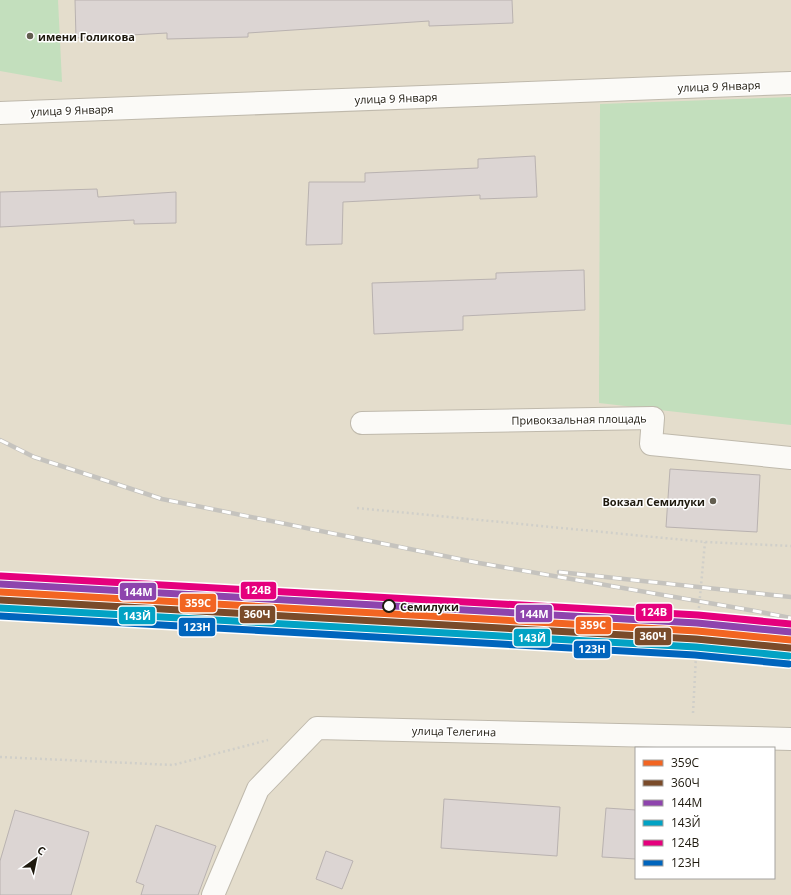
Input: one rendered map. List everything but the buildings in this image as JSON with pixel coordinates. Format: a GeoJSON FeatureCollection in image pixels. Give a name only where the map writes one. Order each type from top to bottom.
{"type":"FeatureCollection","features":[{"type":"Feature","properties":{"kind":"street","name":"улица 9 Января"},"geometry":{"type":"LineString","coordinates":[[0,113],[791,83]]}},
{"type":"Feature","properties":{"kind":"street","name":"Привокзальная площадь"},"geometry":{"type":"LineString","coordinates":[[362,423],[653,418],[651,444],[791,458]]}},
{"type":"Feature","properties":{"kind":"street","name":"улица Телегина"},"geometry":{"type":"LineString","coordinates":[[213,895],[258,789],[317,728],[791,738]]}},
{"type":"Feature","properties":{"kind":"path"},"geometry":{"type":"LineString","coordinates":[[357,508],[705,542],[791,546]]}},
{"type":"Feature","properties":{"kind":"path"},"geometry":{"type":"LineString","coordinates":[[692,737],[698,618],[705,542]]}},
{"type":"Feature","properties":{"kind":"path"},"geometry":{"type":"LineString","coordinates":[[0,757],[173,765],[271,740]]}},
{"type":"Feature","properties":{"kind":"green space","name":"имени Голикова"},"geometry":{"type":"Polygon","coordinates":[[[0,0],[58,0],[62,82],[0,71],[0,0]]]}},
{"type":"Feature","properties":{"kind":"green space"},"geometry":{"type":"Polygon","coordinates":[[[791,97],[791,425],[599,403],[600,104],[791,97]]]}},
{"type":"Feature","properties":{"kind":"railway"},"geometry":{"type":"LineString","coordinates":[[0,440],[34,457],[162,499],[479,563],[791,618]]}},
{"type":"Feature","properties":{"kind":"railway"},"geometry":{"type":"LineString","coordinates":[[559,572],[791,597]]}},
{"type":"Feature","properties":{"kind":"transit line","name":"124В"},"geometry":{"type":"LineString","coordinates":[[1,576],[698,615],[791,624]]}},
{"type":"Feature","properties":{"kind":"transit line","name":"144М"},"geometry":{"type":"LineString","coordinates":[[0,584],[697,623],[791,632]]}},
{"type":"Feature","properties":{"kind":"transit line","name":"359С"},"geometry":{"type":"LineString","coordinates":[[0,592],[697,631],[791,640]]}},
{"type":"Feature","properties":{"kind":"transit line","name":"360Ч"},"geometry":{"type":"LineString","coordinates":[[0,600],[696,639],[790,648]]}},
{"type":"Feature","properties":{"kind":"transit line","name":"143Й"},"geometry":{"type":"LineString","coordinates":[[0,608],[696,647],[789,656]]}},
{"type":"Feature","properties":{"kind":"transit line","name":"123Н"},"geometry":{"type":"LineString","coordinates":[[0,616],[695,655],[789,664]]}},
{"type":"Feature","properties":{"kind":"place","name":"имени Голикова"},"geometry":{"type":"Point","coordinates":[30,36]}},
{"type":"Feature","properties":{"kind":"place","name":"Вокзал Семилуки"},"geometry":{"type":"Point","coordinates":[713,501]}},
{"type":"Feature","properties":{"kind":"place","name":"Семилуки"},"geometry":{"type":"Point","coordinates":[389,606]}}]}
